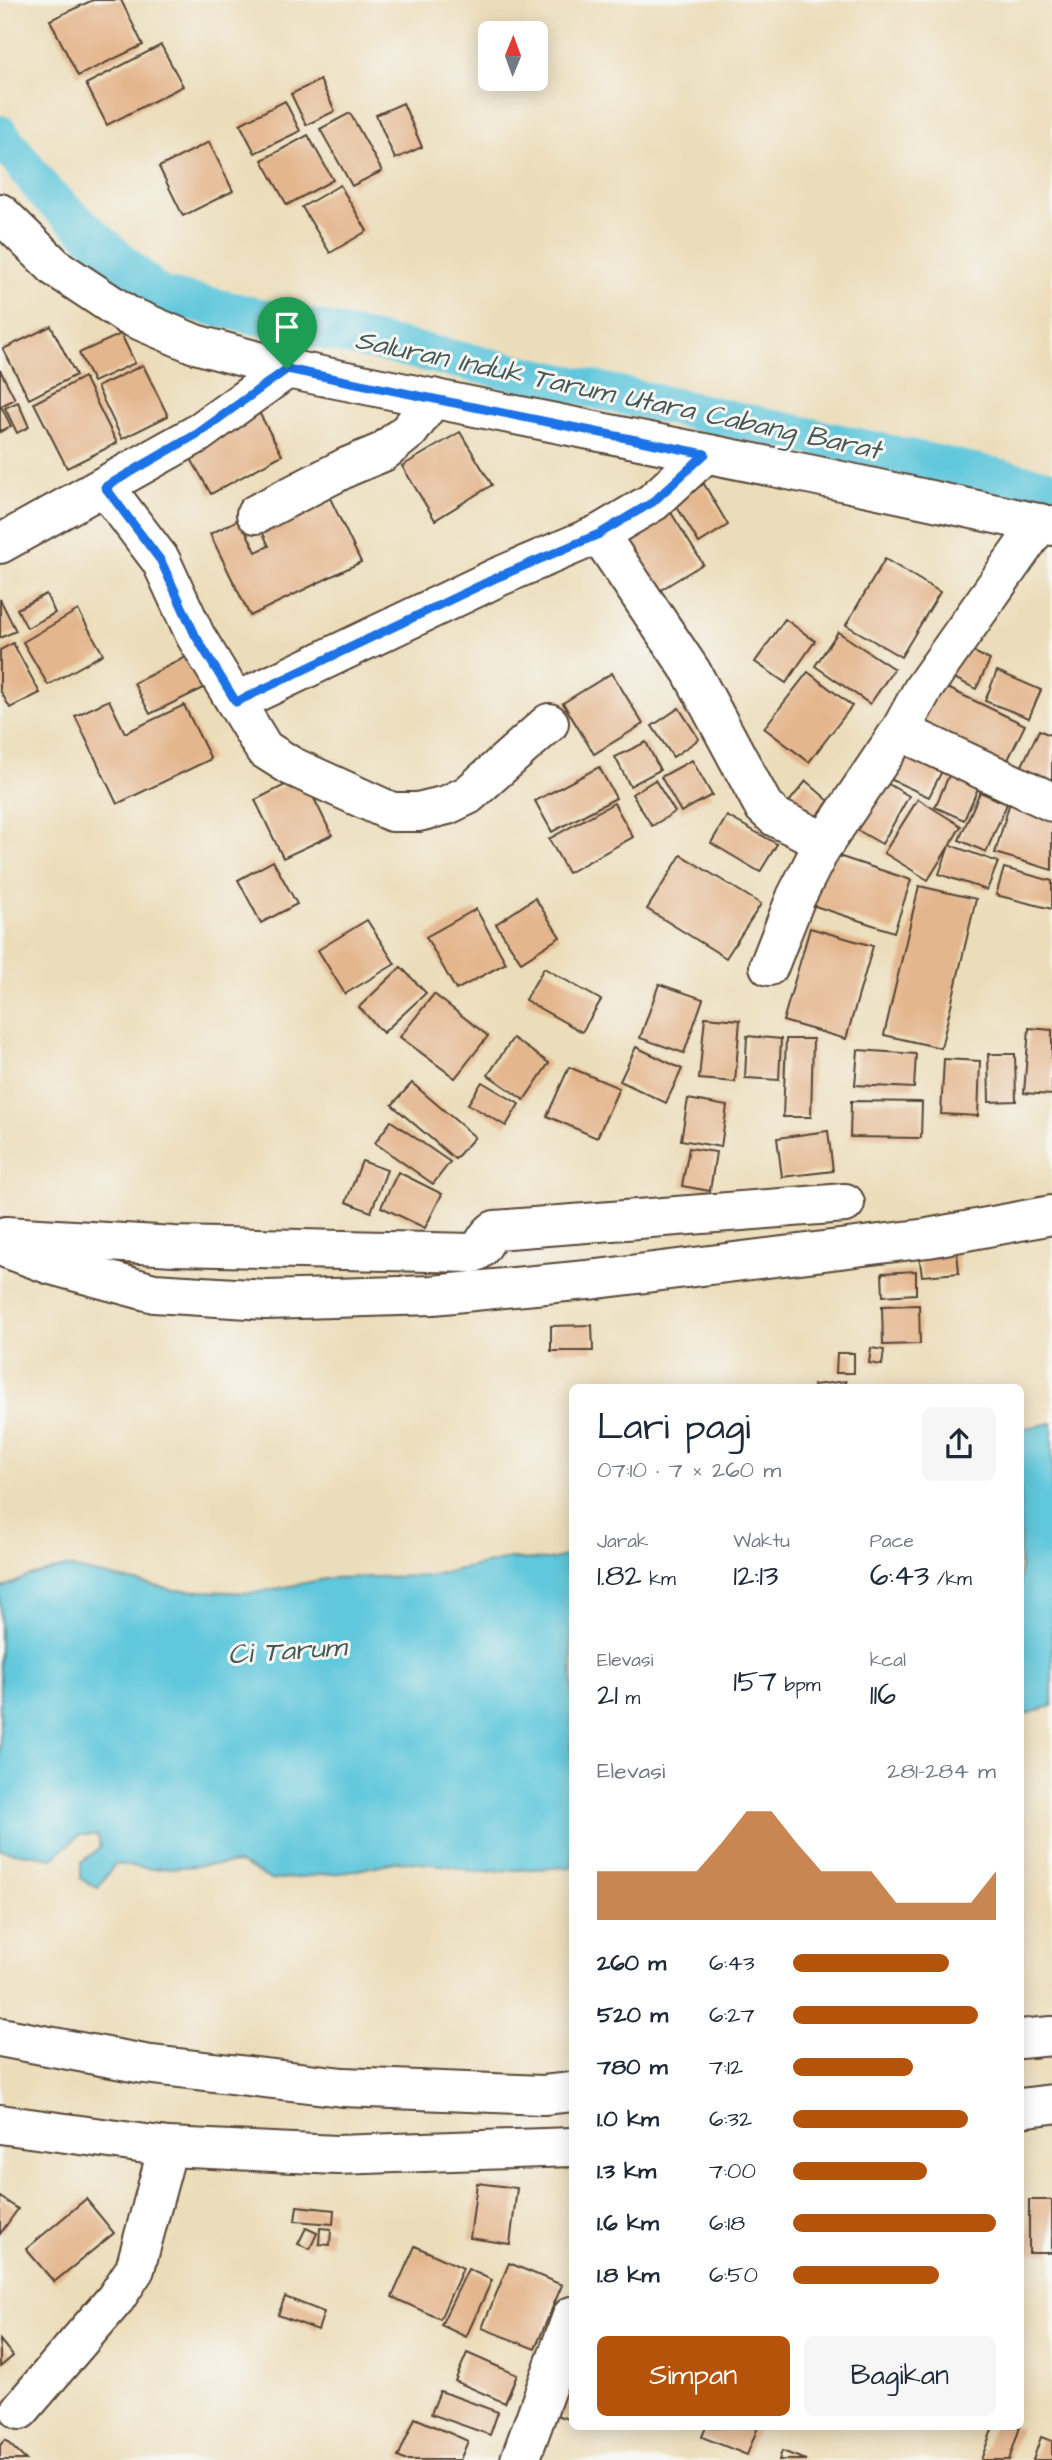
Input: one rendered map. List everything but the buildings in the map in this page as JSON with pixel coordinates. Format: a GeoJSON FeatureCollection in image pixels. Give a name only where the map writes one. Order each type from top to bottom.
{"type":"FeatureCollection","features":[{"type":"Feature","properties":{"kind":"street"},"geometry":{"type":"LineString","coordinates":[[0,213],[56,268],[127,315],[195,344],[287,369],[840,480],[1046,525],[923,689],[900,730],[825,842],[796,897],[769,966]]}},
{"type":"Feature","properties":{"kind":"street"},"geometry":{"type":"LineString","coordinates":[[0,544],[197,434],[287,369]]}},
{"type":"Feature","properties":{"kind":"street"},"geometry":{"type":"LineString","coordinates":[[257,514],[383,452],[410,430],[433,398]]}},
{"type":"Feature","properties":{"kind":"street"},"geometry":{"type":"LineString","coordinates":[[236,702],[498,577],[599,534],[653,502],[705,454]]}},
{"type":"Feature","properties":{"kind":"street"},"geometry":{"type":"LineString","coordinates":[[105,487],[161,561],[195,635],[264,749],[291,766],[391,812],[418,812],[447,805],[468,795],[549,723]]}},
{"type":"Feature","properties":{"kind":"street"},"geometry":{"type":"LineString","coordinates":[[599,534],[691,671],[764,807],[775,817],[825,842]]}},
{"type":"Feature","properties":{"kind":"street"},"geometry":{"type":"LineString","coordinates":[[900,730],[1052,802]]}},
{"type":"Feature","properties":{"kind":"street"},"geometry":{"type":"LineString","coordinates":[[0,1236],[174,1246],[473,1253],[481,1250],[487,1237],[495,1230],[845,1203]]}},
{"type":"Feature","properties":{"kind":"street"},"geometry":{"type":"LineString","coordinates":[[0,1246],[51,1265],[154,1293],[266,1300],[308,1299],[433,1295],[597,1279],[928,1238],[1052,1214]]}},
{"type":"Feature","properties":{"kind":"street"},"geometry":{"type":"LineString","coordinates":[[1024,2039],[1052,2036]]}},
{"type":"Feature","properties":{"kind":"street"},"geometry":{"type":"LineString","coordinates":[[0,2037],[144,2064],[343,2087],[543,2095],[569,2092]]}},
{"type":"Feature","properties":{"kind":"street"},"geometry":{"type":"LineString","coordinates":[[1024,2108],[1052,2104]]}},
{"type":"Feature","properties":{"kind":"street"},"geometry":{"type":"LineString","coordinates":[[0,2124],[168,2147],[337,2155],[569,2147]]}},
{"type":"Feature","properties":{"kind":"street"},"geometry":{"type":"LineString","coordinates":[[20,2410],[116,2298],[135,2269],[168,2147]]}},
{"type":"Feature","properties":{"kind":"street"},"geometry":{"type":"LineString","coordinates":[[520,2460],[569,2324]]}},
{"type":"Feature","properties":{"kind":"water"},"geometry":{"type":"Polygon","coordinates":[[[1052,1423],[1052,1706],[1024,1715],[1024,1428],[1052,1423]]]}},
{"type":"Feature","properties":{"kind":"water","name":"Ci Tarum"},"geometry":{"type":"Polygon","coordinates":[[[569,1555],[569,1867],[477,1872],[400,1861],[348,1872],[271,1880],[240,1863],[152,1869],[115,1864],[98,1888],[81,1879],[81,1862],[100,1848],[97,1835],[80,1835],[53,1858],[0,1850],[0,1589],[29,1576],[66,1567],[174,1590],[255,1593],[330,1578],[428,1576],[509,1559],[550,1560],[569,1555]]]}},
{"type":"Feature","properties":{"kind":"waterway","name":"Saluran Induk Tarum Utara Cabang Barat"},"geometry":{"type":"LineString","coordinates":[[0,134],[47,195],[159,295],[1052,489]]}},
{"type":"Feature","properties":{"kind":"route"},"geometry":{"type":"LineString","coordinates":[[287,369],[705,454],[653,502],[599,534],[498,577],[236,702],[195,635],[161,561],[105,487],[197,434],[287,369]]}}]}
